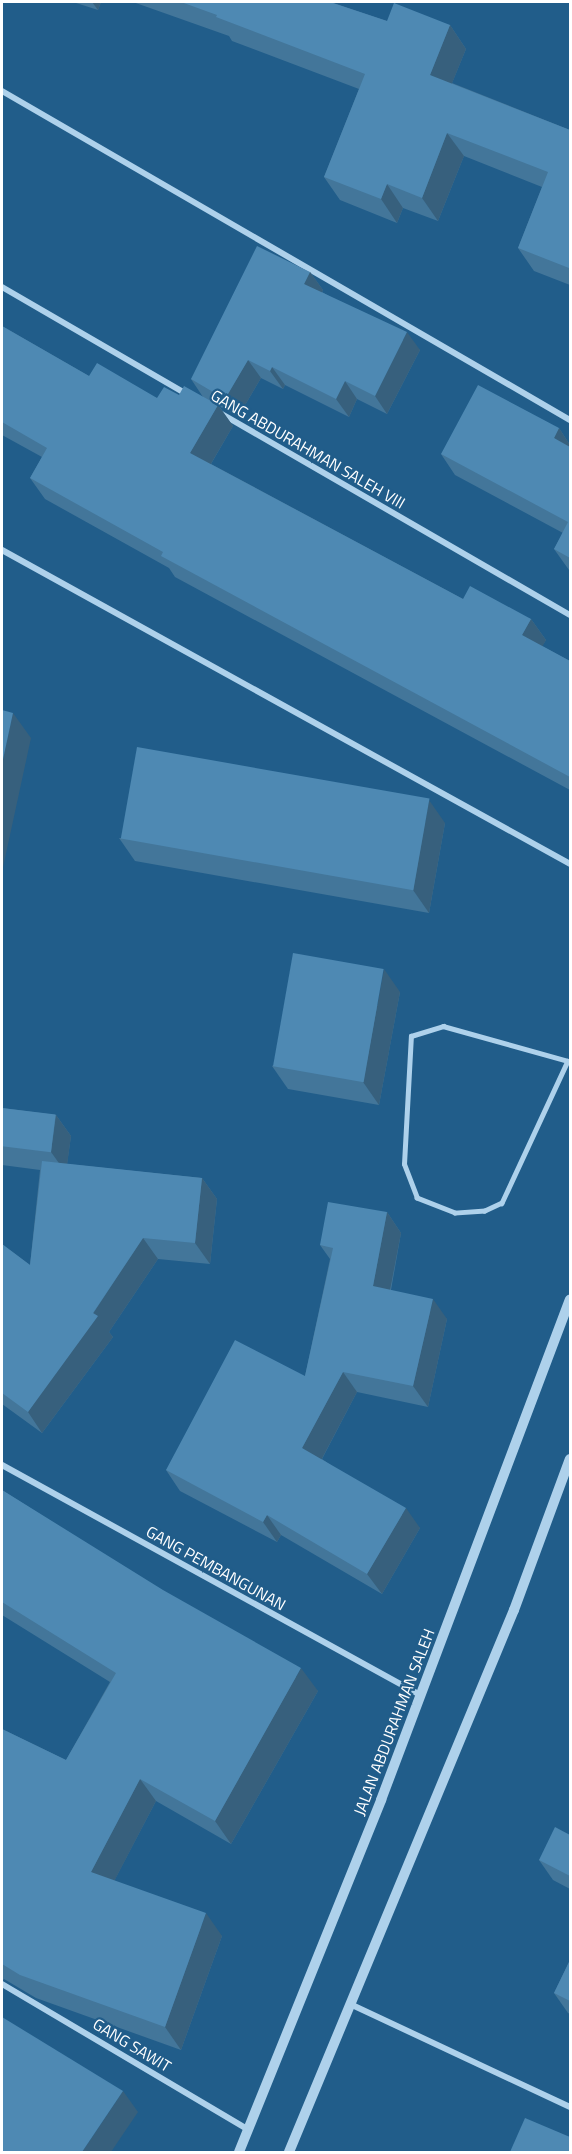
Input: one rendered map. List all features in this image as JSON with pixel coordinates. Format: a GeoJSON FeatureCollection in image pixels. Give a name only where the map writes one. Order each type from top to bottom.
{"type":"FeatureCollection","features":[{"type":"Feature","properties":{"kind":"street"},"geometry":{"type":"LineString","coordinates":[[2,91],[570,420]]}},
{"type":"Feature","properties":{"kind":"street","name":"GANG ABDURAHMAN SALEH VIII"},"geometry":{"type":"LineString","coordinates":[[2,287],[198,401]]}},
{"type":"Feature","properties":{"kind":"street","name":"GANG ABDURAHMAN SALEH VIII"},"geometry":{"type":"LineString","coordinates":[[208,407],[570,615]]}},
{"type":"Feature","properties":{"kind":"street"},"geometry":{"type":"LineString","coordinates":[[2,550],[570,864]]}},
{"type":"Feature","properties":{"kind":"street","name":"JALAN ABDURAHMAN SALEH"},"geometry":{"type":"LineString","coordinates":[[239,2152],[381,1800],[418,1694],[570,1299]]}},
{"type":"Feature","properties":{"kind":"street"},"geometry":{"type":"LineString","coordinates":[[290,2152],[514,1610],[570,1459]]}},
{"type":"Feature","properties":{"kind":"street","name":"GANG PEMBANGUNAN"},"geometry":{"type":"LineString","coordinates":[[2,1465],[418,1694]]}},
{"type":"Feature","properties":{"kind":"street","name":"GANG SAWIT"},"geometry":{"type":"LineString","coordinates":[[2,1984],[249,2130]]}},
{"type":"Feature","properties":{"kind":"street"},"geometry":{"type":"LineString","coordinates":[[350,2004],[570,2108]]}},
{"type":"Feature","properties":{"kind":"lane"},"geometry":{"type":"LineString","coordinates":[[443,1026],[569,1061],[502,1203],[485,1211],[455,1213],[417,1198],[404,1164],[411,1036],[443,1026]]}},
{"type":"Feature","properties":{"kind":"building"},"geometry":{"type":"Polygon","coordinates":[[[181,2],[330,2],[387,21],[394,3],[450,25],[430,75],[570,130],[569,268],[518,248],[548,172],[447,133],[422,198],[387,184],[381,199],[324,177],[365,74],[181,2]]]}},
{"type":"Feature","properties":{"kind":"building"},"geometry":{"type":"Polygon","coordinates":[[[257,246],[310,272],[304,284],[407,332],[375,396],[345,381],[336,399],[272,367],[270,371],[248,360],[225,399],[191,379],[257,246]]]}},
{"type":"Feature","properties":{"kind":"building"},"geometry":{"type":"Polygon","coordinates":[[[2,326],[89,376],[97,363],[157,398],[164,387],[179,395],[184,386],[218,405],[190,453],[463,599],[470,586],[531,619],[522,635],[570,661],[570,777],[161,556],[163,552],[30,478],[47,448],[2,422],[2,326]]]}},
{"type":"Feature","properties":{"kind":"building"},"geometry":{"type":"Polygon","coordinates":[[[478,385],[559,428],[554,438],[570,447],[570,558],[554,549],[568,522],[441,454],[478,385]]]}},
{"type":"Feature","properties":{"kind":"building"},"geometry":{"type":"Polygon","coordinates":[[[2,710],[13,713],[2,764],[2,710]]]}},
{"type":"Feature","properties":{"kind":"building"},"geometry":{"type":"Polygon","coordinates":[[[137,747],[429,799],[413,890],[121,839],[137,747]]]}},
{"type":"Feature","properties":{"kind":"building"},"geometry":{"type":"Polygon","coordinates":[[[293,953],[384,969],[364,1082],[273,1066],[293,953]]]}},
{"type":"Feature","properties":{"kind":"building"},"geometry":{"type":"Polygon","coordinates":[[[2,1108],[56,1115],[51,1152],[2,1146],[2,1108]]]}},
{"type":"Feature","properties":{"kind":"building"},"geometry":{"type":"Polygon","coordinates":[[[42,1161],[202,1178],[195,1243],[143,1238],[93,1313],[98,1316],[28,1412],[2,1393],[2,1244],[30,1265],[42,1161]]]}},
{"type":"Feature","properties":{"kind":"building"},"geometry":{"type":"Polygon","coordinates":[[[328,1202],[387,1212],[373,1286],[433,1299],[413,1386],[343,1372],[302,1448],[406,1508],[367,1574],[267,1515],[263,1522],[166,1470],[235,1340],[305,1376],[333,1248],[320,1245],[328,1202]]]}},
{"type":"Feature","properties":{"kind":"building"},"geometry":{"type":"Polygon","coordinates":[[[2,1490],[163,1590],[301,1668],[215,1821],[140,1779],[91,1872],[206,1913],[165,2027],[20,1975],[2,1964],[2,1729],[66,1760],[116,1673],[2,1602],[2,1490]]]}},
{"type":"Feature","properties":{"kind":"building"},"geometry":{"type":"Polygon","coordinates":[[[555,1827],[570,1835],[570,1876],[539,1860],[555,1827]]]}},
{"type":"Feature","properties":{"kind":"building"},"geometry":{"type":"Polygon","coordinates":[[[570,1960],[570,2001],[554,1993],[570,1960]]]}},
{"type":"Feature","properties":{"kind":"building"},"geometry":{"type":"Polygon","coordinates":[[[2,2017],[123,2091],[82,2152],[2,2152],[2,2017]]]}},
{"type":"Feature","properties":{"kind":"building"},"geometry":{"type":"Polygon","coordinates":[[[525,2118],[570,2137],[570,2152],[510,2152],[525,2118]]]}}]}
